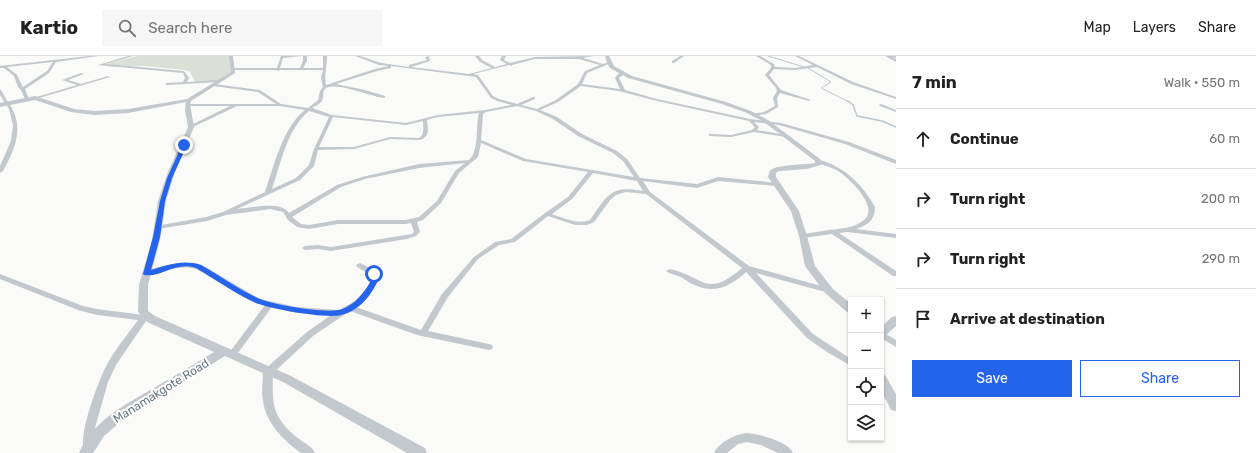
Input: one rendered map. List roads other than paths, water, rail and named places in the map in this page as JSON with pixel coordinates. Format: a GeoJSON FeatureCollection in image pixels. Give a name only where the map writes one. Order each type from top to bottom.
{"type":"FeatureCollection","features":[{"type":"Feature","properties":{"kind":"street"},"geometry":{"type":"LineString","coordinates":[[23,89],[48,72],[63,56]]}},
{"type":"Feature","properties":{"kind":"street"},"geometry":{"type":"LineString","coordinates":[[0,67],[97,56]]}},
{"type":"Feature","properties":{"kind":"street"},"geometry":{"type":"LineString","coordinates":[[131,56],[100,65],[184,72],[187,78],[184,83]]}},
{"type":"Feature","properties":{"kind":"street"},"geometry":{"type":"LineString","coordinates":[[188,102],[233,72],[231,56]]}},
{"type":"Feature","properties":{"kind":"street"},"geometry":{"type":"LineString","coordinates":[[278,70],[282,57],[300,56]]}},
{"type":"Feature","properties":{"kind":"street"},"geometry":{"type":"LineString","coordinates":[[301,69],[305,56]]}},
{"type":"Feature","properties":{"kind":"street"},"geometry":{"type":"LineString","coordinates":[[325,56],[323,78],[325,87]]}},
{"type":"Feature","properties":{"kind":"street"},"geometry":{"type":"LineString","coordinates":[[357,56],[373,62],[394,66],[470,74],[480,78],[492,97],[498,100],[537,110],[555,118],[580,136],[615,152],[625,160],[648,193],[664,207],[757,277],[809,335],[848,361]]}},
{"type":"Feature","properties":{"kind":"street"},"geometry":{"type":"LineString","coordinates":[[405,67],[429,60],[427,57],[428,56]]}},
{"type":"Feature","properties":{"kind":"street"},"geometry":{"type":"LineString","coordinates":[[477,56],[482,56]]}},
{"type":"Feature","properties":{"kind":"street"},"geometry":{"type":"LineString","coordinates":[[477,56],[481,61],[495,68]]}},
{"type":"Feature","properties":{"kind":"street"},"geometry":{"type":"LineString","coordinates":[[504,56],[502,60],[511,65]]}},
{"type":"Feature","properties":{"kind":"street"},"geometry":{"type":"LineString","coordinates":[[575,56],[602,65]]}},
{"type":"Feature","properties":{"kind":"street"},"geometry":{"type":"LineString","coordinates":[[470,74],[511,65],[532,58],[580,58],[591,56]]}},
{"type":"Feature","properties":{"kind":"street"},"geometry":{"type":"LineString","coordinates":[[673,62],[682,56]]}},
{"type":"Feature","properties":{"kind":"street"},"geometry":{"type":"LineString","coordinates":[[758,56],[773,65],[773,68]]}},
{"type":"Feature","properties":{"kind":"street"},"geometry":{"type":"LineString","coordinates":[[797,56],[859,86],[896,98]]}},
{"type":"Feature","properties":{"kind":"street"},"geometry":{"type":"LineString","coordinates":[[888,56],[896,57]]}},
{"type":"Feature","properties":{"kind":"street"},"geometry":{"type":"LineString","coordinates":[[888,56],[896,61]]}},
{"type":"Feature","properties":{"kind":"street"},"geometry":{"type":"LineString","coordinates":[[537,110],[557,101],[580,85],[586,72],[602,65],[608,60],[622,74],[719,101],[752,117],[757,127],[754,131]]}},
{"type":"Feature","properties":{"kind":"street"},"geometry":{"type":"LineString","coordinates":[[268,193],[286,140],[300,116],[320,100],[322,90],[325,87],[376,70],[394,66]]}},
{"type":"Feature","properties":{"kind":"street"},"geometry":{"type":"LineString","coordinates":[[773,68],[795,69],[816,66]]}},
{"type":"Feature","properties":{"kind":"street"},"geometry":{"type":"LineString","coordinates":[[5,67],[16,76],[27,99]]}},
{"type":"Feature","properties":{"kind":"street"},"geometry":{"type":"LineString","coordinates":[[773,68],[767,76],[779,91],[809,100]]}},
{"type":"Feature","properties":{"kind":"street"},"geometry":{"type":"LineString","coordinates":[[233,69],[325,69]]}},
{"type":"Feature","properties":{"kind":"street"},"geometry":{"type":"LineString","coordinates":[[82,74],[64,80],[82,85]]}},
{"type":"Feature","properties":{"kind":"street"},"geometry":{"type":"LineString","coordinates":[[622,74],[617,78],[623,91]]}},
{"type":"Feature","properties":{"kind":"street"},"geometry":{"type":"LineString","coordinates":[[0,105],[35,98],[108,77]]}},
{"type":"Feature","properties":{"kind":"street"},"geometry":{"type":"LineString","coordinates":[[167,84],[219,81]]}},
{"type":"Feature","properties":{"kind":"street"},"geometry":{"type":"LineString","coordinates":[[214,85],[259,92],[280,105]]}},
{"type":"Feature","properties":{"kind":"street"},"geometry":{"type":"LineString","coordinates":[[332,85],[365,91],[384,97]]}},
{"type":"Feature","properties":{"kind":"street"},"geometry":{"type":"LineString","coordinates":[[580,85],[623,91],[657,100],[752,117],[847,143],[896,162]]}},
{"type":"Feature","properties":{"kind":"street"},"geometry":{"type":"LineString","coordinates":[[0,90],[13,116],[16,126],[13,147],[1,167]]}},
{"type":"Feature","properties":{"kind":"street"},"geometry":{"type":"LineString","coordinates":[[752,117],[765,113],[777,106],[775,98],[779,91]]}},
{"type":"Feature","properties":{"kind":"street"},"geometry":{"type":"LineString","coordinates":[[35,98],[73,111],[94,113],[128,111],[188,102],[237,105],[280,105],[307,109],[331,116],[406,124],[438,116],[485,111],[517,105],[534,98]]}},
{"type":"Feature","properties":{"kind":"street"},"geometry":{"type":"LineString","coordinates":[[148,318],[143,312],[142,302],[146,274],[158,227],[162,201],[169,178],[192,127],[188,102]]}},
{"type":"Feature","properties":{"kind":"street"},"geometry":{"type":"LineString","coordinates":[[192,127],[237,105]]}},
{"type":"Feature","properties":{"kind":"street"},"geometry":{"type":"LineString","coordinates":[[881,105],[896,111]]}},
{"type":"Feature","properties":{"kind":"street"},"geometry":{"type":"LineString","coordinates":[[158,227],[187,223],[224,213],[270,207],[285,211],[288,216],[299,226],[309,227],[338,222],[414,221],[421,219],[439,202],[457,172],[475,157],[479,141],[480,117],[481,113],[485,111]]}},
{"type":"Feature","properties":{"kind":"street"},"geometry":{"type":"LineString","coordinates":[[224,213],[290,184],[304,174],[311,166],[316,149],[331,116]]}},
{"type":"Feature","properties":{"kind":"street"},"geometry":{"type":"LineString","coordinates":[[316,149],[354,148],[390,138],[420,140],[424,138],[426,133],[425,120]]}},
{"type":"Feature","properties":{"kind":"street"},"geometry":{"type":"LineString","coordinates":[[766,121],[813,155],[820,162],[831,166],[852,179],[863,192],[872,207],[868,220],[865,224],[847,230]]}},
{"type":"Feature","properties":{"kind":"street"},"geometry":{"type":"LineString","coordinates":[[711,135],[732,136],[754,131],[786,136]]}},
{"type":"Feature","properties":{"kind":"street"},"geometry":{"type":"LineString","coordinates":[[479,141],[525,160],[637,179],[697,186],[718,179],[776,184]]}},
{"type":"Feature","properties":{"kind":"street"},"geometry":{"type":"LineString","coordinates":[[288,216],[339,186],[364,178],[419,166],[470,161]]}},
{"type":"Feature","properties":{"kind":"street"},"geometry":{"type":"LineString","coordinates":[[820,162],[813,166],[777,169],[772,174],[776,184],[795,211],[810,266],[829,291],[848,307]]}},
{"type":"Feature","properties":{"kind":"street"},"geometry":{"type":"LineString","coordinates":[[423,333],[445,296],[476,258],[497,243],[513,241],[570,198],[591,172]]}},
{"type":"Feature","properties":{"kind":"street"},"geometry":{"type":"LineString","coordinates":[[547,214],[571,222],[588,223],[592,221],[616,191],[628,190],[648,193]]}},
{"type":"Feature","properties":{"kind":"street"},"geometry":{"type":"LineString","coordinates":[[305,248],[318,247],[331,249],[407,237],[414,235],[417,232],[414,221]]}},
{"type":"Feature","properties":{"kind":"street"},"geometry":{"type":"LineString","coordinates":[[803,236],[847,230],[896,236]]}},
{"type":"Feature","properties":{"kind":"street"},"geometry":{"type":"LineString","coordinates":[[832,231],[896,274]]}},
{"type":"Feature","properties":{"kind":"street"},"geometry":{"type":"LineString","coordinates":[[146,274],[180,264],[191,264],[199,266],[258,301],[297,310],[340,313]]}},
{"type":"Feature","properties":{"kind":"street"},"geometry":{"type":"LineString","coordinates":[[310,453],[299,446],[277,424],[268,404],[268,372],[310,334],[340,313],[358,303],[370,290],[376,278],[374,274],[360,265]]}},
{"type":"Feature","properties":{"kind":"street"},"geometry":{"type":"LineString","coordinates":[[670,271],[683,274],[701,286],[709,287],[729,282],[746,268]]}},
{"type":"Feature","properties":{"kind":"street"},"geometry":{"type":"LineString","coordinates":[[746,268],[829,291]]}},
{"type":"Feature","properties":{"kind":"street"},"geometry":{"type":"LineString","coordinates":[[0,276],[81,308],[97,312],[148,318],[268,372],[287,379],[420,453]]}},
{"type":"Feature","properties":{"kind":"street"},"geometry":{"type":"LineString","coordinates":[[228,353],[270,304]]}},
{"type":"Feature","properties":{"kind":"street"},"geometry":{"type":"LineString","coordinates":[[350,308],[423,333],[489,347]]}},
{"type":"Feature","properties":{"kind":"street"},"geometry":{"type":"LineString","coordinates":[[87,451],[88,435],[103,382],[112,363],[148,318]]}},
{"type":"Feature","properties":{"kind":"street"},"geometry":{"type":"LineString","coordinates":[[884,330],[896,320]]}},
{"type":"Feature","properties":{"kind":"street"},"geometry":{"type":"LineString","coordinates":[[884,335],[896,344]]}},
{"type":"Feature","properties":{"kind":"street","name":"Manamakgote Road"},"geometry":{"type":"LineString","coordinates":[[87,451],[109,423],[126,410],[228,353]]}},
{"type":"Feature","properties":{"kind":"street"},"geometry":{"type":"LineString","coordinates":[[884,384],[896,406]]}},
{"type":"Feature","properties":{"kind":"street"},"geometry":{"type":"LineString","coordinates":[[719,453],[734,441],[748,438],[764,441],[788,453]]}},
{"type":"Feature","properties":{"kind":"waterway"},"geometry":{"type":"LineString","coordinates":[[768,56],[804,67]]}},
{"type":"Feature","properties":{"kind":"waterway"},"geometry":{"type":"LineString","coordinates":[[808,68],[831,82],[821,88],[849,102]]}},
{"type":"Feature","properties":{"kind":"waterway"},"geometry":{"type":"LineString","coordinates":[[848,101],[853,105],[857,116],[882,121],[896,127]]}}]}
